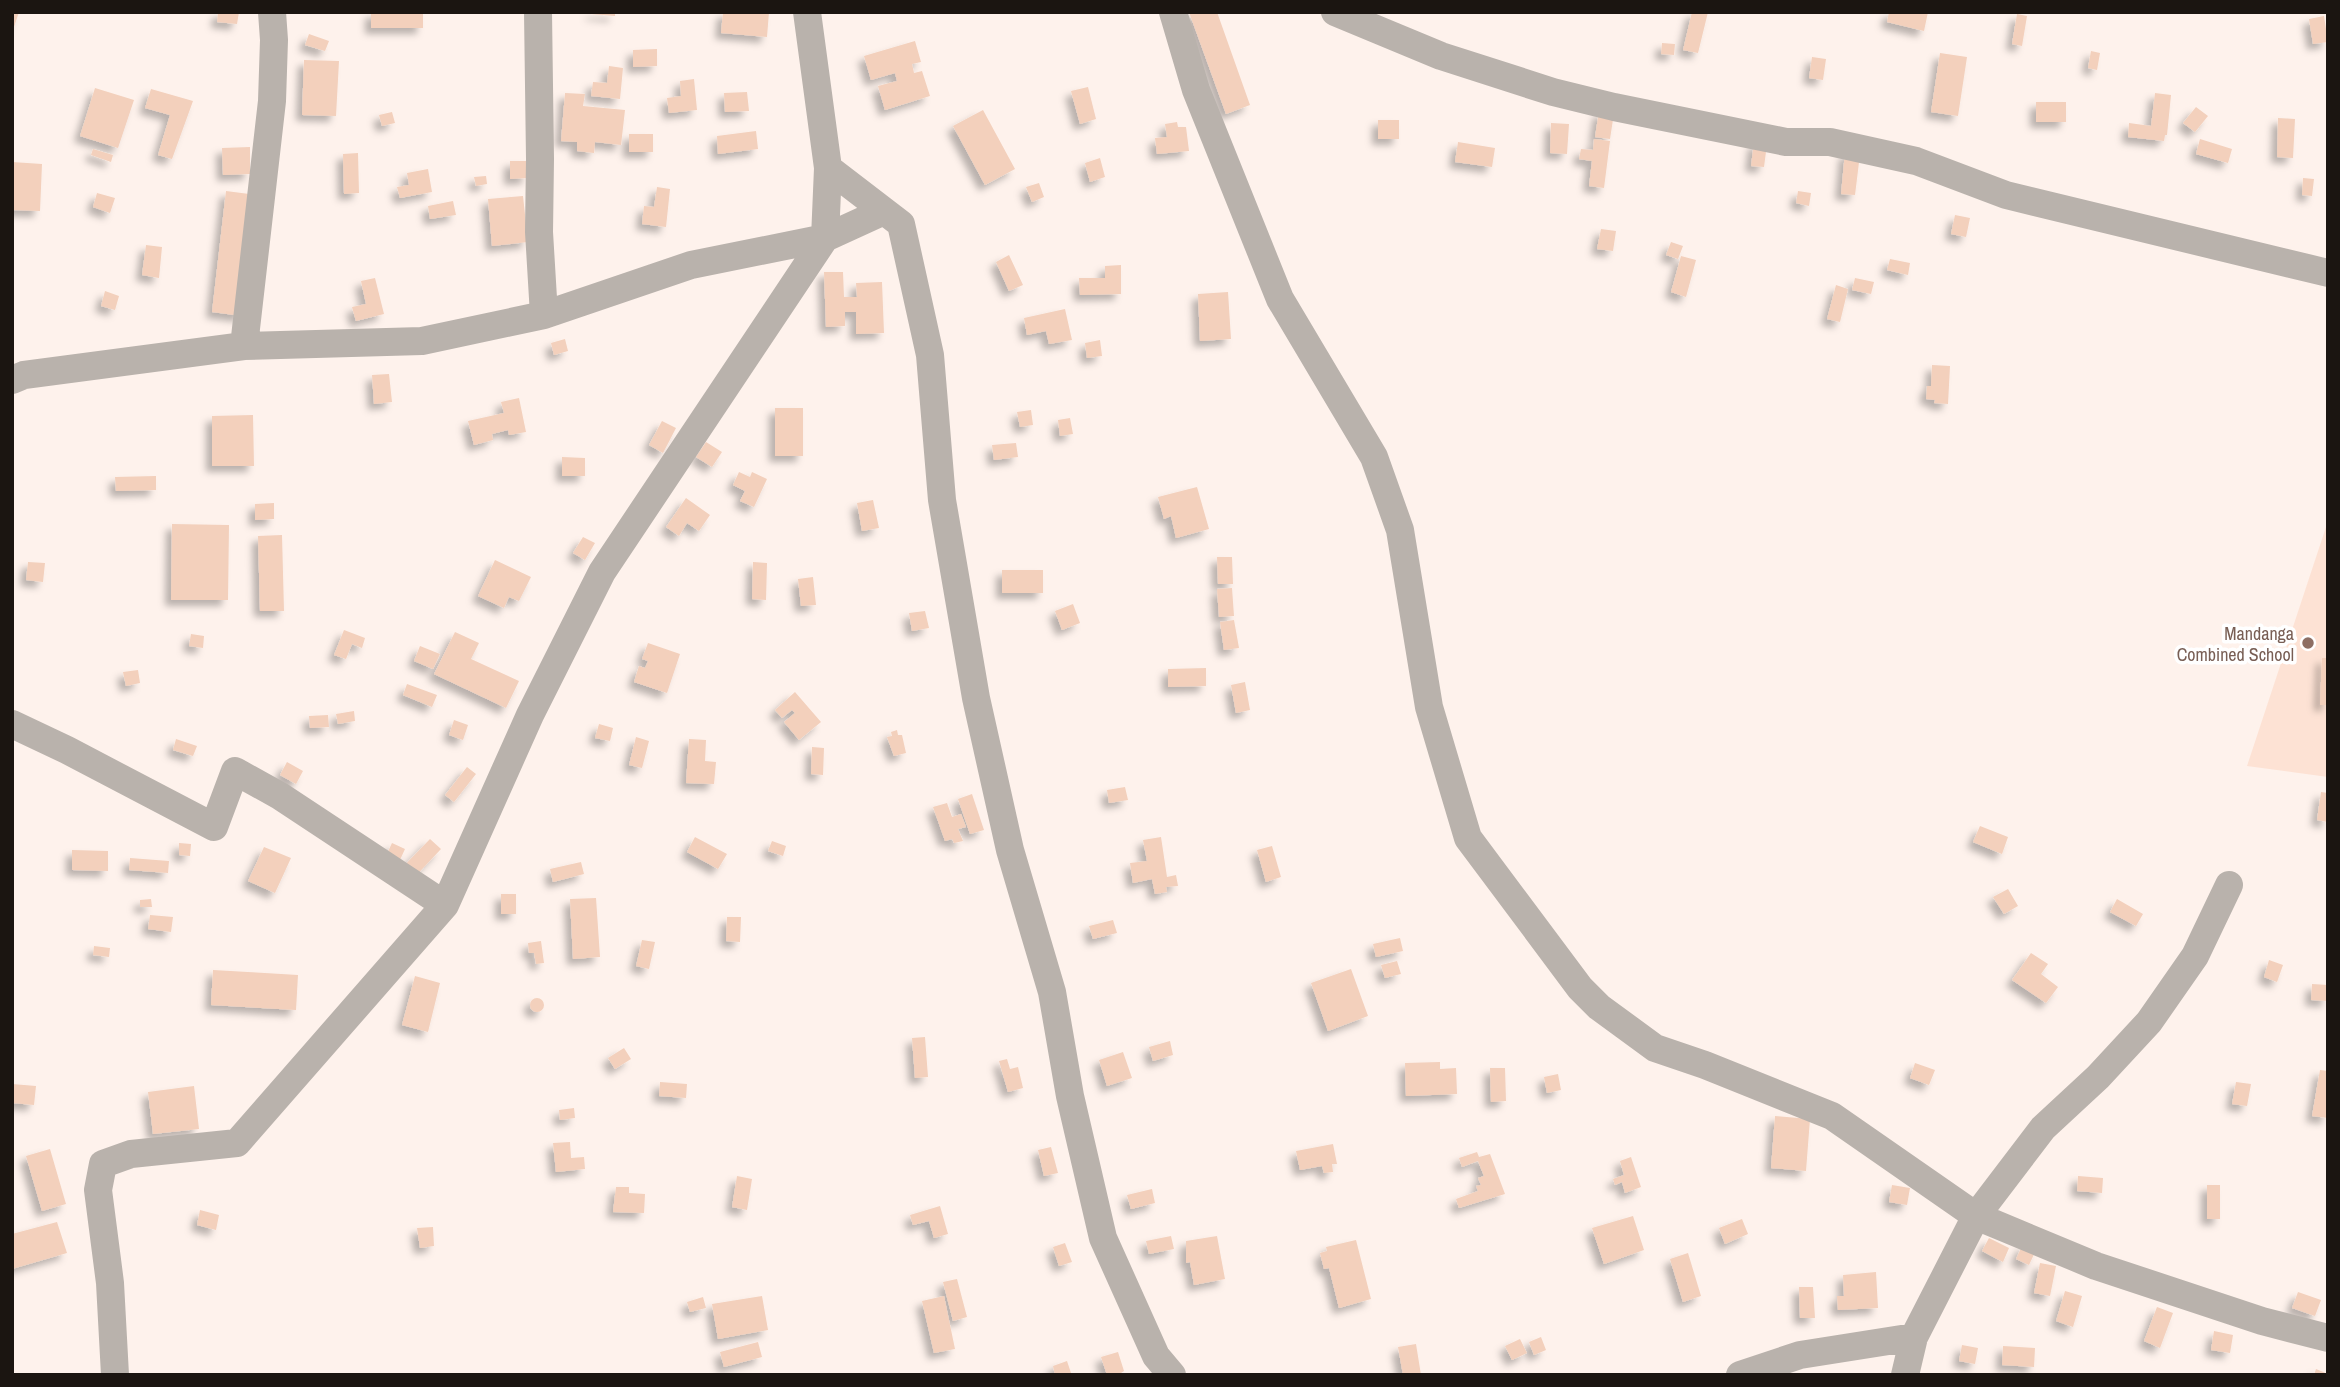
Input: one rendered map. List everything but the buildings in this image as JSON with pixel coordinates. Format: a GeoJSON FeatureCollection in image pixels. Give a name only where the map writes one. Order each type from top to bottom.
{"type":"FeatureCollection","features":[{"type":"Feature","properties":{"kind":"street"},"geometry":{"type":"LineString","coordinates":[[244,346],[272,101],[272,12]]}},
{"type":"Feature","properties":{"kind":"street"},"geometry":{"type":"LineString","coordinates":[[538,12],[539,232],[544,315]]}},
{"type":"Feature","properties":{"kind":"street"},"geometry":{"type":"LineString","coordinates":[[115,1375],[110,1283],[97,1190],[103,1164],[131,1154],[237,1143],[445,905],[530,715],[602,572],[825,238],[828,168],[807,12]]}},
{"type":"Feature","properties":{"kind":"street"},"geometry":{"type":"LineString","coordinates":[[1173,12],[1196,90],[1280,299],[1374,457],[1400,530],[1429,707],[1468,838],[1548,946],[1599,1007],[1655,1048],[1832,1116],[1976,1216],[2096,1266],[2262,1321],[2328,1338]]}},
{"type":"Feature","properties":{"kind":"street"},"geometry":{"type":"LineString","coordinates":[[1335,12],[1441,56],[1553,92],[1786,142],[1830,142],[1916,161],[2006,195],[2328,273]]}},
{"type":"Feature","properties":{"kind":"street"},"geometry":{"type":"LineString","coordinates":[[828,168],[901,224],[930,355],[942,500],[976,698],[1010,850],[1052,992],[1070,1096],[1103,1238],[1156,1356],[1172,1375]]}},
{"type":"Feature","properties":{"kind":"street"},"geometry":{"type":"LineString","coordinates":[[12,380],[24,375],[244,346],[422,341],[544,315],[691,265],[825,238],[884,211]]}},
{"type":"Feature","properties":{"kind":"street"},"geometry":{"type":"LineString","coordinates":[[12,724],[215,827],[234,771],[280,796],[445,905]]}},
{"type":"Feature","properties":{"kind":"street"},"geometry":{"type":"LineString","coordinates":[[1905,1375],[1914,1337],[1976,1216],[2043,1128],[2098,1077],[2149,1022],[2195,956],[2229,885]]}},
{"type":"Feature","properties":{"kind":"street"},"geometry":{"type":"LineString","coordinates":[[1740,1375],[1800,1354],[1914,1337]]}},
{"type":"Feature","properties":{"kind":"shaded area","name":"Mandanga Combined School"},"geometry":{"type":"Polygon","coordinates":[[[2328,521],[2328,777],[2247,766],[2328,521]]]}},
{"type":"Feature","properties":{"kind":"place","name":"Mandanga Combined School"},"geometry":{"type":"Point","coordinates":[2308,643]}}]}
